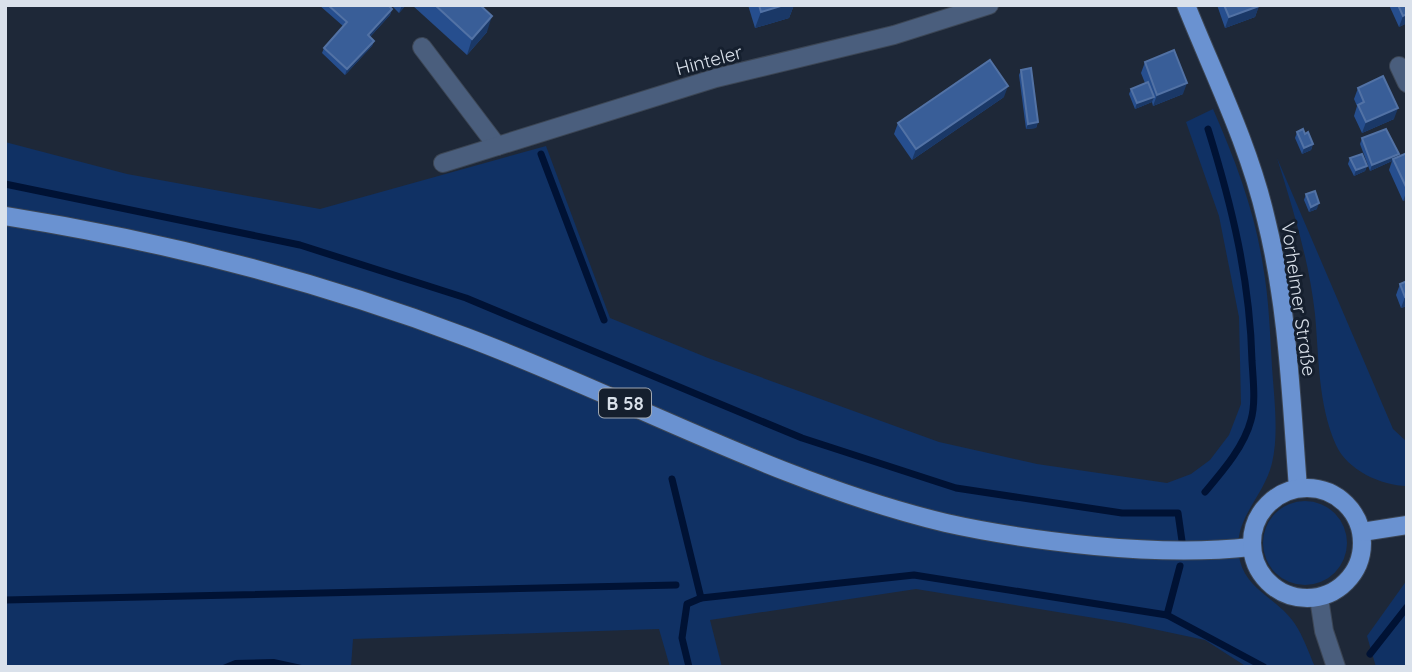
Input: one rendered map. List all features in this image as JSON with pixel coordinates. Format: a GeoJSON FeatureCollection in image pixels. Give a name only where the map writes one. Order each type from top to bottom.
{"type":"FeatureCollection","features":[{"type":"Feature","properties":{"kind":"main road","name":"Vorhelmer Straße"},"geometry":{"type":"LineString","coordinates":[[1186,5],[1250,164],[1266,218],[1284,320],[1298,488]]}},
{"type":"Feature","properties":{"kind":"main road","name":"B 58"},"geometry":{"type":"LineString","coordinates":[[5,216],[178,248],[376,304],[468,337],[802,476],[866,499],[947,523],[1052,542],[1156,551],[1212,551],[1251,547]]}},
{"type":"Feature","properties":{"kind":"main road"},"geometry":{"type":"LineString","coordinates":[[1298,488],[1315,488],[1339,498],[1356,516],[1362,532],[1363,550],[1353,573],[1335,592],[1319,598],[1300,598],[1281,593],[1266,581],[1255,565],[1251,547],[1258,515],[1276,498],[1298,488]]}},
{"type":"Feature","properties":{"kind":"main road"},"geometry":{"type":"LineString","coordinates":[[1362,532],[1407,524]]}},
{"type":"Feature","properties":{"kind":"street","name":"Hinteler"},"geometry":{"type":"LineString","coordinates":[[443,163],[716,78],[894,35],[989,5]]}},
{"type":"Feature","properties":{"kind":"street"},"geometry":{"type":"LineString","coordinates":[[422,47],[497,146]]}},
{"type":"Feature","properties":{"kind":"street"},"geometry":{"type":"LineString","coordinates":[[1399,66],[1407,83]]}},
{"type":"Feature","properties":{"kind":"street"},"geometry":{"type":"LineString","coordinates":[[1319,598],[1324,631],[1336,667]]}},
{"type":"Feature","properties":{"kind":"shaded area"},"geometry":{"type":"Polygon","coordinates":[[[1213,109],[1243,186],[1255,226],[1268,304],[1275,403],[1276,428],[1272,463],[1268,476],[1243,522],[1238,547],[1240,561],[1249,580],[1295,624],[1315,667],[1247,667],[1205,640],[1125,623],[916,589],[710,620],[722,667],[670,667],[659,629],[353,639],[351,667],[5,667],[5,142],[127,174],[320,209],[546,146],[610,318],[708,358],[939,442],[1037,464],[1167,483],[1191,474],[1210,460],[1229,435],[1241,404],[1239,317],[1219,216],[1186,122],[1213,109]]]}},
{"type":"Feature","properties":{"kind":"shaded area"},"geometry":{"type":"Polygon","coordinates":[[[1277,158],[1393,429],[1407,442],[1407,486],[1387,483],[1366,475],[1348,462],[1336,445],[1322,397],[1315,314],[1305,254],[1277,158]]]}},
{"type":"Feature","properties":{"kind":"shaded area"},"geometry":{"type":"Polygon","coordinates":[[[1305,501],[1321,504],[1335,513],[1344,527],[1347,543],[1344,559],[1335,573],[1321,582],[1305,585],[1289,582],[1275,573],[1266,559],[1263,543],[1266,527],[1275,513],[1289,504],[1305,501]]]}},
{"type":"Feature","properties":{"kind":"shaded area"},"geometry":{"type":"Polygon","coordinates":[[[1407,580],[1407,667],[1376,667],[1367,636],[1407,580]]]}},
{"type":"Feature","properties":{"kind":"shaded area"},"geometry":{"type":"Polygon","coordinates":[[[274,659],[311,667],[218,667],[235,660],[274,659]]]}},
{"type":"Feature","properties":{"kind":"building"},"geometry":{"type":"Polygon","coordinates":[[[328,5],[388,5],[392,9],[368,35],[374,41],[347,69],[324,48],[347,22],[328,5]]]}},
{"type":"Feature","properties":{"kind":"building"},"geometry":{"type":"Polygon","coordinates":[[[435,5],[480,5],[492,16],[472,39],[435,5]]]}},
{"type":"Feature","properties":{"kind":"building"},"geometry":{"type":"Polygon","coordinates":[[[759,5],[784,5],[761,12],[759,5]]]}},
{"type":"Feature","properties":{"kind":"building"},"geometry":{"type":"Polygon","coordinates":[[[1224,5],[1259,5],[1259,6],[1229,17],[1224,5]]]}},
{"type":"Feature","properties":{"kind":"building"},"geometry":{"type":"Polygon","coordinates":[[[1398,5],[1407,5],[1407,14],[1403,16],[1398,5]]]}},
{"type":"Feature","properties":{"kind":"building"},"geometry":{"type":"Polygon","coordinates":[[[1174,50],[1187,83],[1157,95],[1145,62],[1174,50]]]}},
{"type":"Feature","properties":{"kind":"building"},"geometry":{"type":"Polygon","coordinates":[[[990,60],[1008,86],[916,149],[898,123],[990,60]]]}},
{"type":"Feature","properties":{"kind":"building"},"geometry":{"type":"Polygon","coordinates":[[[1031,68],[1038,122],[1028,124],[1021,70],[1031,68]]]}},
{"type":"Feature","properties":{"kind":"building"},"geometry":{"type":"Polygon","coordinates":[[[1383,76],[1398,108],[1366,122],[1358,105],[1364,102],[1358,88],[1383,76]]]}},
{"type":"Feature","properties":{"kind":"building"},"geometry":{"type":"Polygon","coordinates":[[[1148,82],[1154,97],[1137,103],[1131,89],[1148,82]]]}},
{"type":"Feature","properties":{"kind":"building"},"geometry":{"type":"Polygon","coordinates":[[[1303,129],[1305,134],[1308,132],[1313,144],[1304,148],[1297,132],[1303,129]]]}},
{"type":"Feature","properties":{"kind":"building"},"geometry":{"type":"Polygon","coordinates":[[[1386,129],[1399,154],[1372,165],[1362,138],[1386,129]]]}},
{"type":"Feature","properties":{"kind":"building"},"geometry":{"type":"Polygon","coordinates":[[[1407,153],[1407,189],[1393,159],[1407,153]]]}},
{"type":"Feature","properties":{"kind":"building"},"geometry":{"type":"Polygon","coordinates":[[[1362,154],[1367,166],[1356,170],[1350,158],[1362,154]]]}},
{"type":"Feature","properties":{"kind":"building"},"geometry":{"type":"Polygon","coordinates":[[[1315,191],[1319,203],[1311,207],[1306,194],[1315,191]]]}},
{"type":"Feature","properties":{"kind":"building"},"geometry":{"type":"Polygon","coordinates":[[[1407,281],[1407,297],[1405,297],[1400,284],[1407,281]]]}},
{"type":"Feature","properties":{"kind":"waterway"},"geometry":{"type":"LineString","coordinates":[[1205,492],[1232,459],[1243,440],[1253,413],[1254,398],[1251,331],[1244,272],[1225,186],[1208,129]]}},
{"type":"Feature","properties":{"kind":"waterway"},"geometry":{"type":"LineString","coordinates":[[541,154],[604,320]]}},
{"type":"Feature","properties":{"kind":"waterway"},"geometry":{"type":"LineString","coordinates":[[5,184],[300,245],[466,298],[802,438],[956,488],[1122,513],[1178,513],[1183,548]]}},
{"type":"Feature","properties":{"kind":"waterway"},"geometry":{"type":"LineString","coordinates":[[672,479],[701,598]]}},
{"type":"Feature","properties":{"kind":"waterway"},"geometry":{"type":"LineString","coordinates":[[1167,615],[1180,566]]}},
{"type":"Feature","properties":{"kind":"waterway"},"geometry":{"type":"LineString","coordinates":[[689,667],[682,638],[687,604],[701,598],[914,575],[1167,615],[1264,667]]}},
{"type":"Feature","properties":{"kind":"waterway"},"geometry":{"type":"LineString","coordinates":[[5,600],[676,585]]}},
{"type":"Feature","properties":{"kind":"waterway"},"geometry":{"type":"LineString","coordinates":[[1370,654],[1407,607]]}}]}
